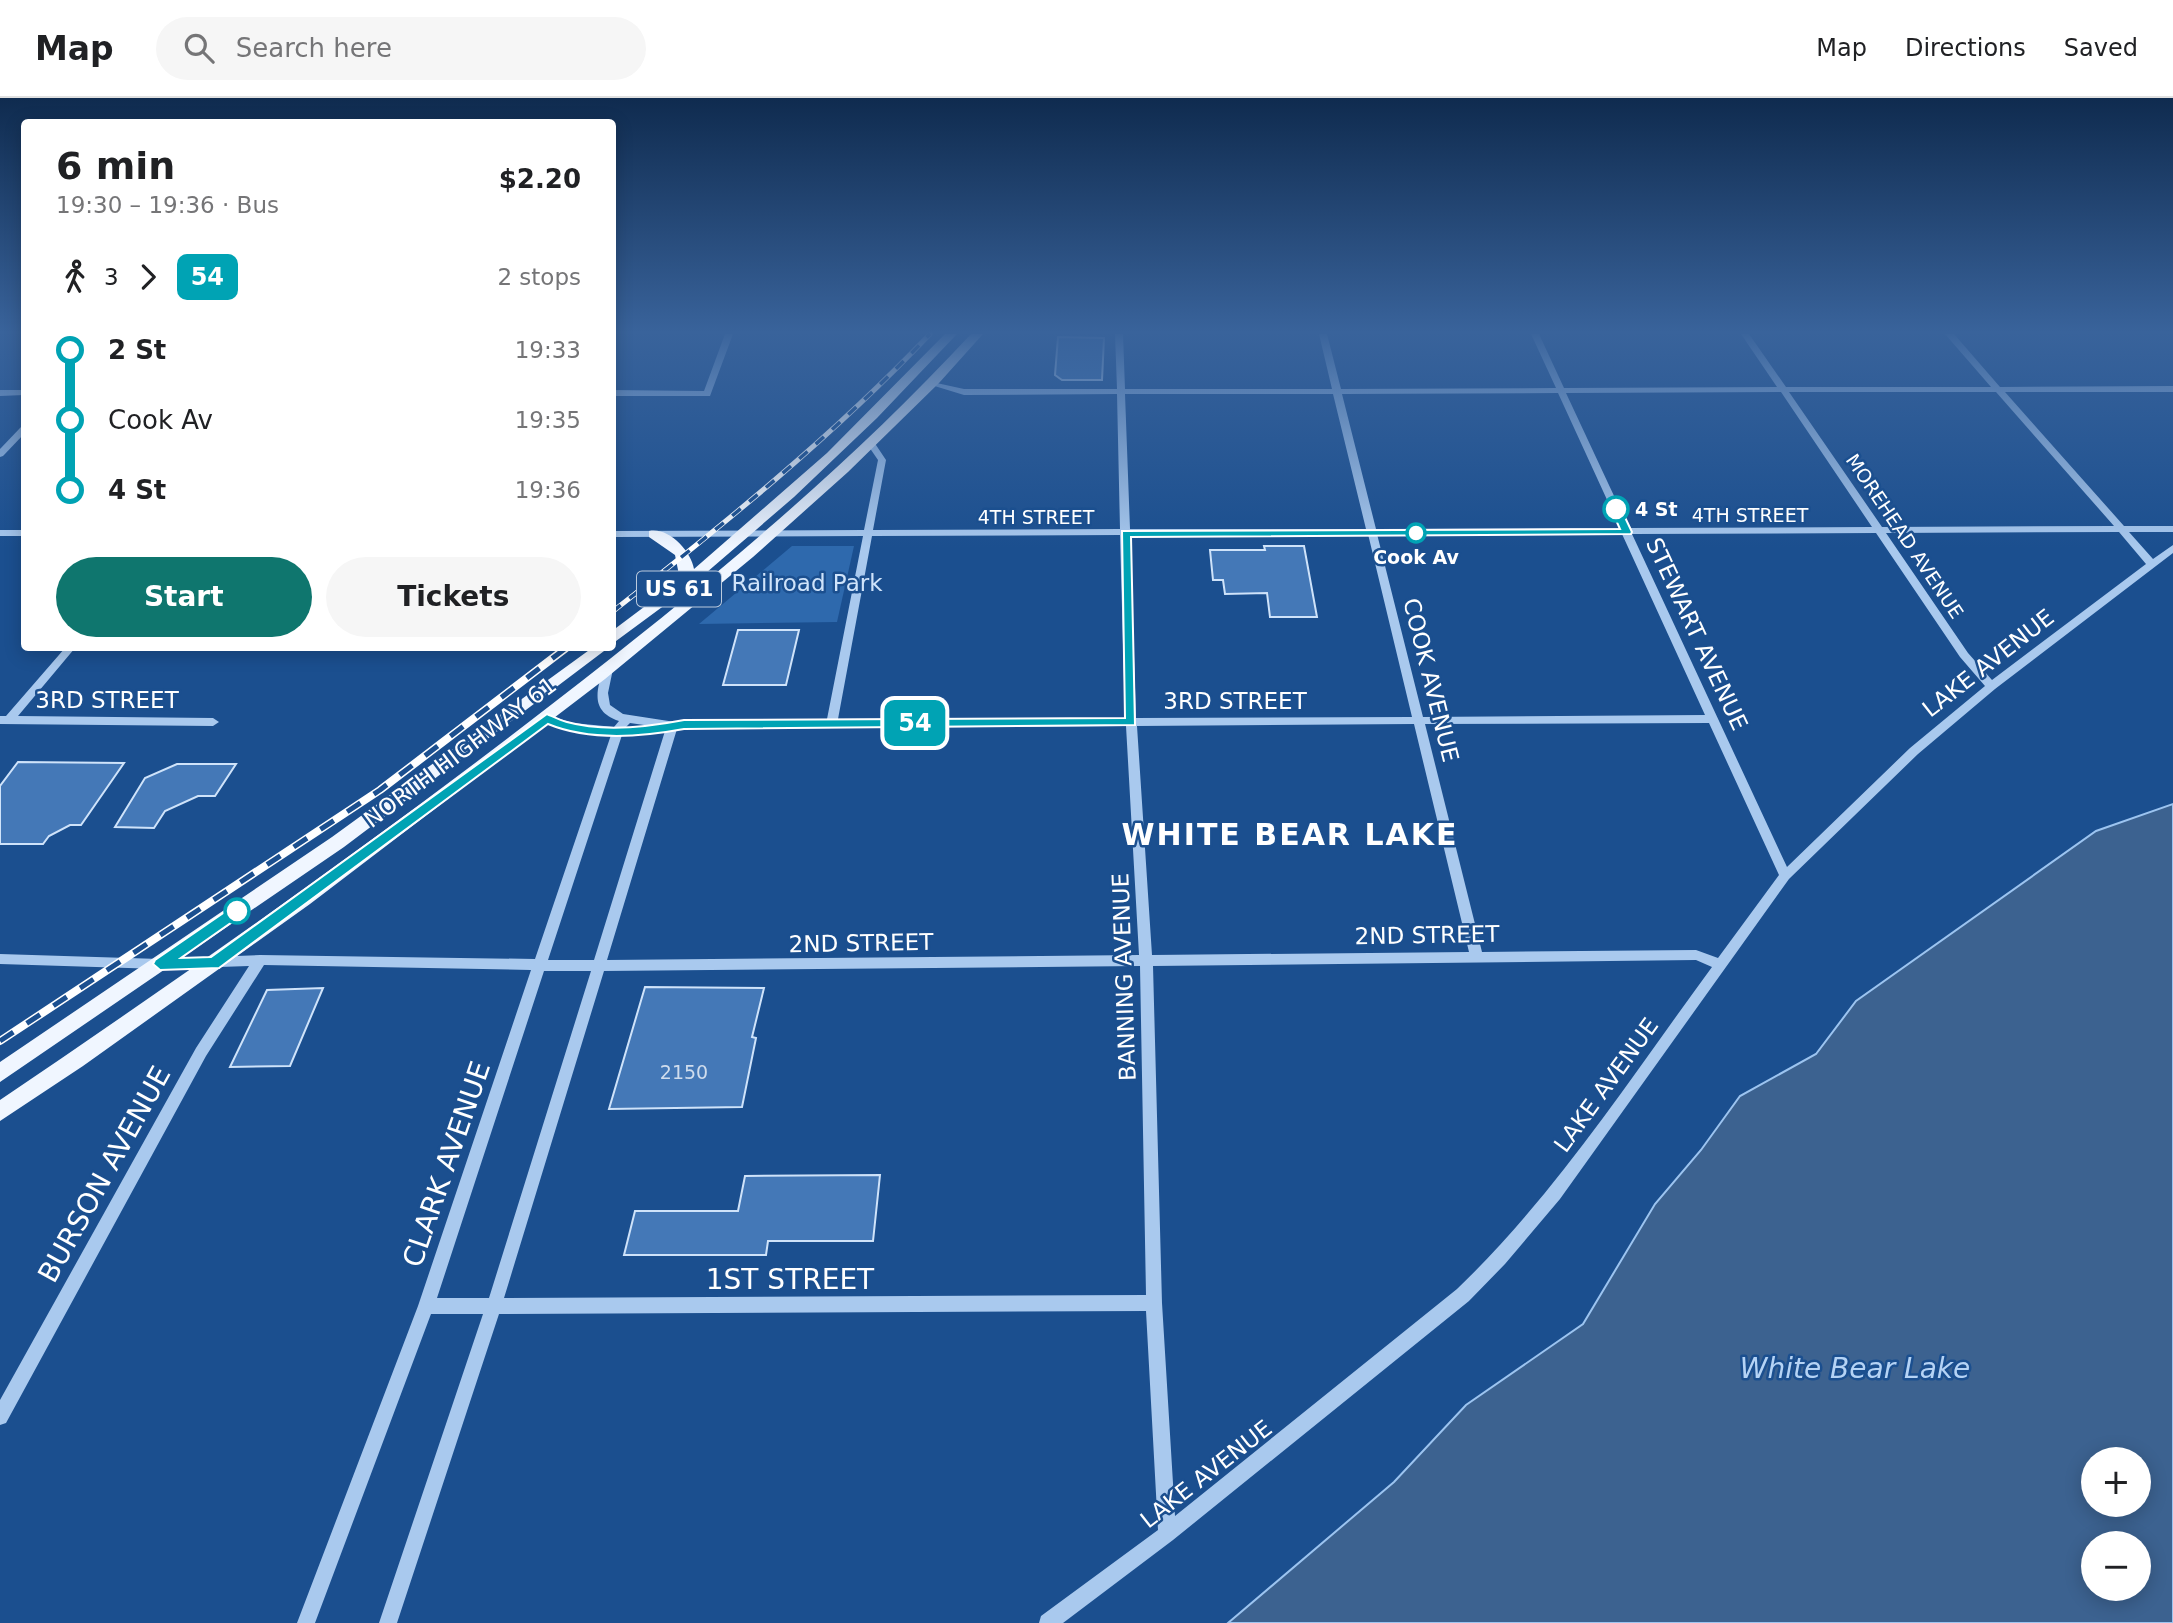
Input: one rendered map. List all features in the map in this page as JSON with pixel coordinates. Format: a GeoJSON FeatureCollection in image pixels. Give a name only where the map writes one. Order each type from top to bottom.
{"type":"FeatureCollection","features":[{"type":"Feature","properties":{"kind":"main road","name":"US 61"},"geometry":{"type":"LineString","coordinates":[[616,636],[742,536],[881,405]]}},
{"type":"Feature","properties":{"kind":"main road","name":"NORTH HIGHWAY 61"},"geometry":{"type":"LineString","coordinates":[[0,1112],[214,963],[547,719],[693,603],[772,535],[910,405]]}},
{"type":"Feature","properties":{"kind":"main road"},"geometry":{"type":"LineString","coordinates":[[654,534],[681,551],[688,563],[687,582]]}},
{"type":"Feature","properties":{"kind":"main road","name":"NORTH HIGHWAY 61"},"geometry":{"type":"LineString","coordinates":[[0,1073],[338,842],[597,651]]}},
{"type":"Feature","properties":{"kind":"main road"},"geometry":{"type":"LineString","coordinates":[[547,719],[548,698],[554,682]]}},
{"type":"Feature","properties":{"kind":"street","name":"BANNING AVENUE"},"geometry":{"type":"LineString","coordinates":[[1121,405],[1131,722],[1146,961],[1154,1303],[1167,1534]]}},
{"type":"Feature","properties":{"kind":"street","name":"COOK AVENUE"},"geometry":{"type":"LineString","coordinates":[[1340,405],[1476,955]]}},
{"type":"Feature","properties":{"kind":"street","name":"STEWART AVENUE"},"geometry":{"type":"LineString","coordinates":[[1567,405],[1785,876]]}},
{"type":"Feature","properties":{"kind":"street","name":"MOREHEAD AVENUE"},"geometry":{"type":"LineString","coordinates":[[1793,405],[1964,655],[1991,686]]}},
{"type":"Feature","properties":{"kind":"street"},"geometry":{"type":"LineString","coordinates":[[2011,405],[2152,564]]}},
{"type":"Feature","properties":{"kind":"street"},"geometry":{"type":"LineString","coordinates":[[0,453],[21,432]]}},
{"type":"Feature","properties":{"kind":"street"},"geometry":{"type":"LineString","coordinates":[[832,724],[882,460],[871,444]]}},
{"type":"Feature","properties":{"kind":"street","name":"4TH STREET"},"geometry":{"type":"LineString","coordinates":[[616,534],[742,536],[2173,529]]}},
{"type":"Feature","properties":{"kind":"street"},"geometry":{"type":"LineString","coordinates":[[0,533],[21,533]]}},
{"type":"Feature","properties":{"kind":"street","name":"LAKE AVENUE"},"geometry":{"type":"LineString","coordinates":[[1048,1623],[1167,1534],[1463,1295],[1500,1259],[1555,1194],[1785,876],[1905,759],[1991,686],[2173,548]]}},
{"type":"Feature","properties":{"kind":"street"},"geometry":{"type":"LineString","coordinates":[[5,720],[66,651]]}},
{"type":"Feature","properties":{"kind":"street"},"geometry":{"type":"LineString","coordinates":[[608,669],[602,695],[603,704],[622,725]]}},
{"type":"Feature","properties":{"kind":"street","name":"3RD STREET"},"geometry":{"type":"LineString","coordinates":[[547,719],[565,726],[622,725],[657,729],[673,725],[1713,719]]}},
{"type":"Feature","properties":{"kind":"street","name":"3RD STREET"},"geometry":{"type":"LineString","coordinates":[[5,720],[213,722]]}},
{"type":"Feature","properties":{"kind":"street","name":"CLARK AVENUE"},"geometry":{"type":"LineString","coordinates":[[306,1623],[426,1306],[622,725]]}},
{"type":"Feature","properties":{"kind":"street"},"geometry":{"type":"LineString","coordinates":[[388,1623],[494,1306],[673,725]]}},
{"type":"Feature","properties":{"kind":"street","name":"2ND STREET"},"geometry":{"type":"LineString","coordinates":[[0,959],[160,964],[260,960],[598,966],[1476,955],[1696,955],[1720,964]]}},
{"type":"Feature","properties":{"kind":"street","name":"BURSON AVENUE"},"geometry":{"type":"LineString","coordinates":[[0,1417],[201,1052],[260,960]]}},
{"type":"Feature","properties":{"kind":"street","name":"1ST STREET"},"geometry":{"type":"LineString","coordinates":[[426,1306],[1154,1303]]}},
{"type":"Feature","properties":{"kind":"green space","name":"Railroad Park"},"geometry":{"type":"Polygon","coordinates":[[[792,546],[854,546],[837,622],[699,624],[792,546]]]}},
{"type":"Feature","properties":{"kind":"water","name":"White Bear Lake"},"geometry":{"type":"Polygon","coordinates":[[[2173,804],[2173,1623],[1228,1623],[1394,1482],[1466,1405],[1583,1324],[1655,1204],[1701,1150],[1740,1096],[1816,1054],[1856,1001],[2096,831],[2173,804]]]}},
{"type":"Feature","properties":{"kind":"building"},"geometry":{"type":"Polygon","coordinates":[[[1264,546],[1304,546],[1317,617],[1270,617],[1267,593],[1225,594],[1223,580],[1213,580],[1210,550],[1265,550],[1264,546]]]}},
{"type":"Feature","properties":{"kind":"building"},"geometry":{"type":"Polygon","coordinates":[[[738,630],[799,630],[786,685],[723,685],[738,630]]]}},
{"type":"Feature","properties":{"kind":"building"},"geometry":{"type":"Polygon","coordinates":[[[18,762],[124,763],[81,825],[70,825],[49,836],[43,844],[0,844],[0,786],[18,762]]]}},
{"type":"Feature","properties":{"kind":"building"},"geometry":{"type":"Polygon","coordinates":[[[177,764],[236,764],[215,796],[198,796],[165,811],[154,828],[115,827],[145,778],[177,764]]]}},
{"type":"Feature","properties":{"kind":"building"},"geometry":{"type":"Polygon","coordinates":[[[645,987],[764,988],[752,1037],[756,1038],[742,1107],[609,1109],[645,987]]]}},
{"type":"Feature","properties":{"kind":"building"},"geometry":{"type":"Polygon","coordinates":[[[323,988],[290,1066],[230,1067],[267,990],[323,988]]]}},
{"type":"Feature","properties":{"kind":"building"},"geometry":{"type":"Polygon","coordinates":[[[880,1175],[873,1241],[768,1241],[766,1255],[624,1255],[635,1211],[738,1211],[745,1176],[880,1175]]]}},
{"type":"Feature","properties":{"kind":"railway"},"geometry":{"type":"LineString","coordinates":[[616,609],[776,479],[859,405]]}},
{"type":"Feature","properties":{"kind":"railway"},"geometry":{"type":"LineString","coordinates":[[0,1041],[380,790],[562,651]]}},
{"type":"Feature","properties":{"kind":"bus line","name":"54"},"geometry":{"type":"LineString","coordinates":[[237,911],[160,964],[214,963],[547,719],[565,726],[593,730],[657,729],[684,724],[1131,722],[1126,533],[1627,532],[1616,509]]}},
{"type":"Feature","properties":{"kind":"place","name":"4 St"},"geometry":{"type":"Point","coordinates":[1616,509]}},
{"type":"Feature","properties":{"kind":"place","name":"Cook Av"},"geometry":{"type":"Point","coordinates":[1416,533]}},
{"type":"Feature","properties":{"kind":"district","name":"WHITE BEAR LAKE"},"geometry":{"type":"Point","coordinates":[1290,835]}}]}
